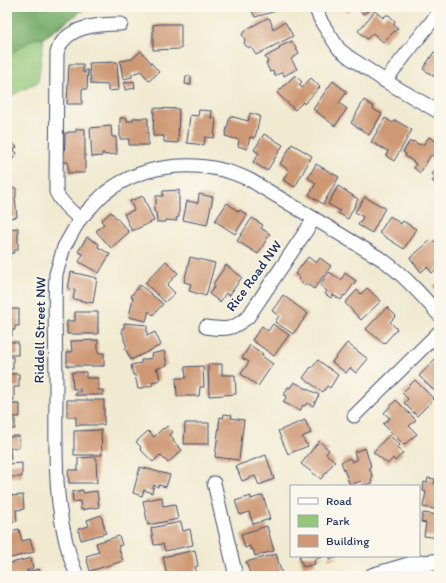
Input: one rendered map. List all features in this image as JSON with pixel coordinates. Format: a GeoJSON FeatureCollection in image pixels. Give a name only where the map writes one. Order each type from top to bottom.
{"type":"FeatureCollection","features":[{"type":"Feature","properties":{"kind":"street"},"geometry":{"type":"LineString","coordinates":[[315,7],[322,23],[339,49],[385,81],[439,112]]}},
{"type":"Feature","properties":{"kind":"street"},"geometry":{"type":"LineString","coordinates":[[385,81],[439,12]]}},
{"type":"Feature","properties":{"kind":"street"},"geometry":{"type":"LineString","coordinates":[[121,24],[100,24],[72,33],[62,41],[57,53],[56,192],[64,205],[80,220],[105,194],[119,184],[140,174],[180,166],[201,166],[220,169],[238,175],[260,186],[394,268],[414,286],[439,315]]}},
{"type":"Feature","properties":{"kind":"street","name":"Rice Road NW"},"geometry":{"type":"LineString","coordinates":[[206,327],[221,330],[228,329],[236,326],[248,317],[314,219]]}},
{"type":"Feature","properties":{"kind":"street","name":"Riddell Street NW"},"geometry":{"type":"LineString","coordinates":[[77,576],[65,538],[56,485],[55,288],[59,260],[64,247],[80,220]]}},
{"type":"Feature","properties":{"kind":"street"},"geometry":{"type":"LineString","coordinates":[[354,416],[439,332]]}},
{"type":"Feature","properties":{"kind":"street"},"geometry":{"type":"LineString","coordinates":[[214,483],[236,576]]}},
{"type":"Feature","properties":{"kind":"street"},"geometry":{"type":"LineString","coordinates":[[373,576],[414,564],[439,562]]}},
{"type":"Feature","properties":{"kind":"green space"},"geometry":{"type":"Polygon","coordinates":[[[7,7],[87,7],[44,38],[38,82],[7,98],[7,7]]]}},
{"type":"Feature","properties":{"kind":"green space"},"geometry":{"type":"Polygon","coordinates":[[[7,7],[87,7],[43,38],[33,39],[7,56],[7,7]]]}},
{"type":"Feature","properties":{"kind":"building"},"geometry":{"type":"Polygon","coordinates":[[[250,7],[282,7],[283,9],[255,17],[250,7]]]}},
{"type":"Feature","properties":{"kind":"building"},"geometry":{"type":"Polygon","coordinates":[[[343,7],[354,7],[347,12],[343,7]]]}},
{"type":"Feature","properties":{"kind":"building"},"geometry":{"type":"Polygon","coordinates":[[[358,7],[374,7],[363,14],[358,7]]]}},
{"type":"Feature","properties":{"kind":"building"},"geometry":{"type":"Polygon","coordinates":[[[375,11],[383,18],[386,15],[389,15],[395,21],[394,25],[398,28],[383,42],[373,33],[367,39],[358,31],[375,11]]]}},
{"type":"Feature","properties":{"kind":"building"},"geometry":{"type":"Polygon","coordinates":[[[267,18],[270,19],[273,29],[285,22],[293,36],[256,55],[251,47],[246,46],[244,43],[245,40],[242,34],[249,28],[267,18]]]}},
{"type":"Feature","properties":{"kind":"building"},"geometry":{"type":"Polygon","coordinates":[[[181,24],[181,49],[153,50],[153,25],[181,24]]]}},
{"type":"Feature","properties":{"kind":"building"},"geometry":{"type":"Polygon","coordinates":[[[292,41],[299,54],[291,59],[297,69],[284,76],[282,72],[275,76],[273,71],[270,72],[266,63],[268,62],[265,57],[280,49],[279,47],[292,41]]]}},
{"type":"Feature","properties":{"kind":"building"},"geometry":{"type":"Polygon","coordinates":[[[141,51],[159,72],[149,81],[141,71],[132,74],[132,77],[123,79],[120,61],[132,59],[141,51]]]}},
{"type":"Feature","properties":{"kind":"building"},"geometry":{"type":"Polygon","coordinates":[[[434,52],[439,55],[439,76],[437,75],[435,77],[423,69],[434,52]]]}},
{"type":"Feature","properties":{"kind":"building"},"geometry":{"type":"Polygon","coordinates":[[[117,62],[119,90],[108,91],[108,85],[91,84],[89,63],[117,62]]]}},
{"type":"Feature","properties":{"kind":"building"},"geometry":{"type":"Polygon","coordinates":[[[69,64],[83,64],[83,73],[85,73],[85,70],[88,70],[87,89],[82,89],[82,104],[67,104],[69,64]]]}},
{"type":"Feature","properties":{"kind":"building"},"geometry":{"type":"Polygon","coordinates":[[[295,75],[302,82],[299,85],[302,88],[311,78],[320,87],[304,104],[303,102],[295,110],[277,93],[295,75]]]}},
{"type":"Feature","properties":{"kind":"building"},"geometry":{"type":"Polygon","coordinates":[[[186,76],[191,76],[191,85],[185,84],[186,76]]]}},
{"type":"Feature","properties":{"kind":"building"},"geometry":{"type":"Polygon","coordinates":[[[134,81],[135,88],[125,90],[124,83],[134,81]]]}},
{"type":"Feature","properties":{"kind":"building"},"geometry":{"type":"Polygon","coordinates":[[[333,81],[347,92],[339,103],[347,109],[335,126],[313,109],[333,81]]]}},
{"type":"Feature","properties":{"kind":"building"},"geometry":{"type":"Polygon","coordinates":[[[364,100],[374,107],[373,109],[382,114],[369,135],[351,123],[364,100]]]}},
{"type":"Feature","properties":{"kind":"building"},"geometry":{"type":"Polygon","coordinates":[[[154,108],[179,109],[178,143],[164,142],[164,136],[153,136],[154,108]]]}},
{"type":"Feature","properties":{"kind":"building"},"geometry":{"type":"Polygon","coordinates":[[[199,110],[212,111],[211,118],[216,118],[214,138],[205,137],[204,145],[187,143],[190,115],[198,116],[199,110]]]}},
{"type":"Feature","properties":{"kind":"building"},"geometry":{"type":"Polygon","coordinates":[[[250,113],[260,116],[255,138],[250,137],[247,149],[238,146],[239,140],[225,136],[230,116],[248,121],[250,113]]]}},
{"type":"Feature","properties":{"kind":"building"},"geometry":{"type":"Polygon","coordinates":[[[120,118],[127,118],[127,121],[133,121],[133,118],[148,118],[148,145],[129,145],[129,139],[120,139],[120,118]]]}},
{"type":"Feature","properties":{"kind":"building"},"geometry":{"type":"Polygon","coordinates":[[[385,118],[393,123],[395,120],[412,130],[394,161],[386,156],[388,151],[371,142],[385,118]]]}},
{"type":"Feature","properties":{"kind":"building"},"geometry":{"type":"Polygon","coordinates":[[[111,126],[112,137],[116,137],[117,154],[104,155],[104,153],[102,153],[102,156],[92,157],[90,128],[111,126]]]}},
{"type":"Feature","properties":{"kind":"building"},"geometry":{"type":"Polygon","coordinates":[[[76,129],[85,129],[85,173],[68,173],[68,162],[64,162],[65,133],[76,132],[76,129]]]}},
{"type":"Feature","properties":{"kind":"building"},"geometry":{"type":"Polygon","coordinates":[[[264,134],[283,145],[267,171],[253,162],[259,153],[254,150],[264,134]]]}},
{"type":"Feature","properties":{"kind":"building"},"geometry":{"type":"Polygon","coordinates":[[[429,137],[439,143],[439,147],[433,156],[431,155],[420,173],[414,168],[416,164],[405,156],[406,154],[403,152],[410,141],[412,143],[413,141],[423,145],[429,137]]]}},
{"type":"Feature","properties":{"kind":"building"},"geometry":{"type":"Polygon","coordinates":[[[7,139],[17,147],[14,150],[17,153],[7,167],[7,139]]]}},
{"type":"Feature","properties":{"kind":"building"},"geometry":{"type":"Polygon","coordinates":[[[292,144],[312,156],[295,187],[283,180],[289,170],[280,164],[292,144]]]}},
{"type":"Feature","properties":{"kind":"building"},"geometry":{"type":"Polygon","coordinates":[[[439,163],[439,186],[432,181],[436,177],[432,174],[439,163]]]}},
{"type":"Feature","properties":{"kind":"building"},"geometry":{"type":"Polygon","coordinates":[[[316,164],[339,177],[323,204],[309,195],[316,183],[308,178],[316,164]]]}},
{"type":"Feature","properties":{"kind":"building"},"geometry":{"type":"Polygon","coordinates":[[[338,186],[358,199],[348,219],[338,213],[340,211],[328,204],[338,186]]]}},
{"type":"Feature","properties":{"kind":"building"},"geometry":{"type":"Polygon","coordinates":[[[16,188],[15,197],[17,217],[7,218],[7,189],[16,188]]]}},
{"type":"Feature","properties":{"kind":"building"},"geometry":{"type":"Polygon","coordinates":[[[179,190],[179,217],[176,218],[177,221],[166,220],[166,222],[157,222],[156,213],[154,211],[156,196],[163,196],[163,191],[179,190]]]}},
{"type":"Feature","properties":{"kind":"building"},"geometry":{"type":"Polygon","coordinates":[[[199,194],[213,197],[207,225],[183,220],[187,201],[198,203],[199,194]]]}},
{"type":"Feature","properties":{"kind":"building"},"geometry":{"type":"Polygon","coordinates":[[[143,196],[154,221],[132,231],[124,214],[134,210],[130,201],[143,196]]]}},
{"type":"Feature","properties":{"kind":"building"},"geometry":{"type":"Polygon","coordinates":[[[365,197],[385,208],[372,233],[358,225],[363,217],[355,212],[365,197]]]}},
{"type":"Feature","properties":{"kind":"building"},"geometry":{"type":"Polygon","coordinates":[[[227,203],[239,212],[240,210],[247,215],[235,234],[215,221],[227,203]]]}},
{"type":"Feature","properties":{"kind":"building"},"geometry":{"type":"Polygon","coordinates":[[[111,212],[129,232],[111,248],[96,231],[104,224],[101,221],[111,212]]]}},
{"type":"Feature","properties":{"kind":"building"},"geometry":{"type":"Polygon","coordinates":[[[390,216],[401,224],[403,221],[416,229],[404,249],[379,233],[390,216]]]}},
{"type":"Feature","properties":{"kind":"building"},"geometry":{"type":"Polygon","coordinates":[[[252,218],[263,225],[261,228],[270,234],[258,254],[237,241],[252,218]]]}},
{"type":"Feature","properties":{"kind":"building"},"geometry":{"type":"Polygon","coordinates":[[[7,223],[9,223],[9,229],[18,228],[18,250],[14,250],[14,253],[10,253],[10,258],[7,258],[7,223]]]}},
{"type":"Feature","properties":{"kind":"building"},"geometry":{"type":"Polygon","coordinates":[[[87,237],[99,244],[98,247],[110,254],[99,273],[79,262],[83,254],[78,252],[87,237]]]}},
{"type":"Feature","properties":{"kind":"building"},"geometry":{"type":"Polygon","coordinates":[[[437,238],[439,240],[439,267],[432,273],[427,267],[421,272],[410,258],[431,240],[433,242],[437,238]]]}},
{"type":"Feature","properties":{"kind":"building"},"geometry":{"type":"Polygon","coordinates":[[[190,257],[215,263],[206,296],[189,291],[191,284],[184,282],[190,257]]]}},
{"type":"Feature","properties":{"kind":"building"},"geometry":{"type":"Polygon","coordinates":[[[308,257],[316,263],[320,258],[331,266],[314,289],[300,282],[299,277],[295,274],[308,257]]]}},
{"type":"Feature","properties":{"kind":"building"},"geometry":{"type":"Polygon","coordinates":[[[166,261],[178,273],[167,285],[175,293],[165,302],[145,283],[166,261]]]}},
{"type":"Feature","properties":{"kind":"building"},"geometry":{"type":"Polygon","coordinates":[[[226,265],[242,277],[229,296],[226,293],[220,302],[209,294],[215,286],[213,284],[226,265]]]}},
{"type":"Feature","properties":{"kind":"building"},"geometry":{"type":"Polygon","coordinates":[[[71,272],[97,278],[93,303],[73,299],[75,290],[68,289],[71,272]]]}},
{"type":"Feature","properties":{"kind":"building"},"geometry":{"type":"Polygon","coordinates":[[[329,272],[341,280],[345,273],[356,281],[341,300],[333,295],[331,298],[325,294],[327,291],[320,285],[329,272]]]}},
{"type":"Feature","properties":{"kind":"building"},"geometry":{"type":"Polygon","coordinates":[[[439,282],[439,293],[433,286],[439,282]]]}},
{"type":"Feature","properties":{"kind":"building"},"geometry":{"type":"Polygon","coordinates":[[[140,285],[163,304],[153,315],[149,311],[146,321],[129,317],[133,298],[131,296],[140,285]]]}},
{"type":"Feature","properties":{"kind":"building"},"geometry":{"type":"Polygon","coordinates":[[[367,288],[381,301],[361,320],[345,303],[357,290],[361,294],[367,288]]]}},
{"type":"Feature","properties":{"kind":"building"},"geometry":{"type":"Polygon","coordinates":[[[283,295],[308,314],[293,334],[275,322],[279,316],[272,311],[283,295]]]}},
{"type":"Feature","properties":{"kind":"building"},"geometry":{"type":"Polygon","coordinates":[[[387,307],[396,316],[390,322],[397,329],[384,344],[366,329],[387,307]]]}},
{"type":"Feature","properties":{"kind":"building"},"geometry":{"type":"Polygon","coordinates":[[[7,309],[19,309],[19,326],[15,326],[15,330],[12,330],[12,336],[7,336],[7,309]]]}},
{"type":"Feature","properties":{"kind":"building"},"geometry":{"type":"Polygon","coordinates":[[[75,312],[98,312],[98,334],[67,334],[67,321],[75,321],[75,312]]]}},
{"type":"Feature","properties":{"kind":"building"},"geometry":{"type":"Polygon","coordinates":[[[124,323],[147,325],[147,336],[155,332],[161,345],[131,360],[125,348],[127,347],[122,332],[124,323]]]}},
{"type":"Feature","properties":{"kind":"building"},"geometry":{"type":"Polygon","coordinates":[[[273,324],[289,335],[274,356],[252,340],[262,326],[268,331],[273,324]]]}},
{"type":"Feature","properties":{"kind":"building"},"geometry":{"type":"Polygon","coordinates":[[[98,340],[98,353],[104,353],[104,366],[67,366],[67,352],[72,352],[71,341],[98,340]]]}},
{"type":"Feature","properties":{"kind":"building"},"geometry":{"type":"Polygon","coordinates":[[[7,342],[18,342],[18,355],[7,355],[7,342]]]}},
{"type":"Feature","properties":{"kind":"building"},"geometry":{"type":"Polygon","coordinates":[[[347,343],[368,359],[356,373],[350,368],[346,373],[332,362],[347,343]]]}},
{"type":"Feature","properties":{"kind":"building"},"geometry":{"type":"Polygon","coordinates":[[[250,345],[263,354],[262,356],[273,364],[258,386],[241,374],[249,362],[242,358],[250,345]]]}},
{"type":"Feature","properties":{"kind":"building"},"geometry":{"type":"Polygon","coordinates":[[[164,351],[167,365],[156,369],[158,370],[160,380],[152,382],[153,385],[138,389],[131,365],[141,363],[141,360],[152,358],[151,354],[164,351]]]}},
{"type":"Feature","properties":{"kind":"building"},"geometry":{"type":"Polygon","coordinates":[[[7,357],[13,357],[13,369],[7,370],[7,357]]]}},
{"type":"Feature","properties":{"kind":"building"},"geometry":{"type":"Polygon","coordinates":[[[435,359],[439,363],[439,395],[419,376],[435,359]]]}},
{"type":"Feature","properties":{"kind":"building"},"geometry":{"type":"Polygon","coordinates":[[[318,360],[338,375],[330,388],[327,386],[323,392],[303,378],[318,360]]]}},
{"type":"Feature","properties":{"kind":"building"},"geometry":{"type":"Polygon","coordinates":[[[208,364],[222,364],[222,375],[235,375],[236,394],[209,396],[208,364]]]}},
{"type":"Feature","properties":{"kind":"building"},"geometry":{"type":"Polygon","coordinates":[[[203,366],[204,387],[200,387],[199,396],[177,396],[176,378],[186,378],[185,367],[203,366]]]}},
{"type":"Feature","properties":{"kind":"building"},"geometry":{"type":"Polygon","coordinates":[[[72,372],[86,372],[86,378],[98,378],[98,390],[103,390],[103,395],[75,395],[75,392],[80,392],[80,389],[73,389],[72,372]]]}},
{"type":"Feature","properties":{"kind":"building"},"geometry":{"type":"Polygon","coordinates":[[[7,374],[19,374],[19,387],[14,387],[14,400],[7,400],[7,374]]]}},
{"type":"Feature","properties":{"kind":"building"},"geometry":{"type":"Polygon","coordinates":[[[415,380],[434,399],[417,416],[404,403],[408,399],[402,393],[415,380]]]}},
{"type":"Feature","properties":{"kind":"building"},"geometry":{"type":"Polygon","coordinates":[[[294,382],[319,395],[313,406],[307,403],[305,406],[303,405],[300,411],[283,402],[287,396],[284,395],[288,387],[290,388],[294,382]]]}},
{"type":"Feature","properties":{"kind":"building"},"geometry":{"type":"Polygon","coordinates":[[[67,400],[104,400],[104,425],[76,425],[76,417],[67,417],[67,400]]]}},
{"type":"Feature","properties":{"kind":"building"},"geometry":{"type":"Polygon","coordinates":[[[396,400],[416,420],[409,426],[417,434],[404,445],[383,424],[390,418],[384,413],[396,400]]]}},
{"type":"Feature","properties":{"kind":"building"},"geometry":{"type":"Polygon","coordinates":[[[7,404],[20,404],[20,417],[9,417],[9,419],[15,419],[15,429],[7,429],[7,404]]]}},
{"type":"Feature","properties":{"kind":"building"},"geometry":{"type":"Polygon","coordinates":[[[224,414],[232,415],[231,418],[244,420],[239,460],[215,457],[220,417],[223,418],[224,414]]]}},
{"type":"Feature","properties":{"kind":"building"},"geometry":{"type":"Polygon","coordinates":[[[305,420],[311,433],[302,437],[308,446],[288,454],[278,431],[305,420]]]}},
{"type":"Feature","properties":{"kind":"building"},"geometry":{"type":"Polygon","coordinates":[[[185,423],[209,423],[209,444],[184,444],[185,423]]]}},
{"type":"Feature","properties":{"kind":"building"},"geometry":{"type":"Polygon","coordinates":[[[167,426],[173,432],[170,435],[174,439],[173,441],[182,450],[168,463],[160,455],[153,462],[140,449],[141,447],[136,442],[148,431],[154,437],[167,426]]]}},
{"type":"Feature","properties":{"kind":"building"},"geometry":{"type":"Polygon","coordinates":[[[101,430],[102,455],[74,455],[74,431],[101,430]]]}},
{"type":"Feature","properties":{"kind":"building"},"geometry":{"type":"Polygon","coordinates":[[[389,435],[400,445],[397,448],[403,453],[395,461],[393,458],[388,464],[373,452],[389,435]]]}},
{"type":"Feature","properties":{"kind":"building"},"geometry":{"type":"Polygon","coordinates":[[[19,436],[19,448],[10,448],[11,459],[7,460],[7,437],[19,436]]]}},
{"type":"Feature","properties":{"kind":"building"},"geometry":{"type":"Polygon","coordinates":[[[319,441],[329,450],[326,454],[335,461],[321,479],[301,464],[319,441]]]}},
{"type":"Feature","properties":{"kind":"building"},"geometry":{"type":"Polygon","coordinates":[[[365,448],[371,466],[369,467],[373,478],[371,479],[372,483],[362,485],[361,481],[350,485],[341,462],[350,458],[352,462],[357,460],[354,452],[365,448]]]}},
{"type":"Feature","properties":{"kind":"building"},"geometry":{"type":"Polygon","coordinates":[[[266,455],[274,479],[259,485],[255,476],[242,481],[236,466],[266,455]]]}},
{"type":"Feature","properties":{"kind":"building"},"geometry":{"type":"Polygon","coordinates":[[[96,457],[97,483],[69,483],[68,470],[78,470],[78,458],[96,457]]]}},
{"type":"Feature","properties":{"kind":"building"},"geometry":{"type":"Polygon","coordinates":[[[22,463],[22,477],[10,477],[10,487],[7,487],[7,464],[22,463]]]}},
{"type":"Feature","properties":{"kind":"building"},"geometry":{"type":"Polygon","coordinates":[[[140,467],[170,475],[166,487],[159,485],[158,487],[154,485],[152,493],[144,490],[142,496],[133,493],[140,467]]]}},
{"type":"Feature","properties":{"kind":"building"},"geometry":{"type":"Polygon","coordinates":[[[428,478],[435,479],[434,484],[439,485],[439,510],[423,507],[426,492],[423,491],[424,482],[427,483],[428,478]]]}},
{"type":"Feature","properties":{"kind":"building"},"geometry":{"type":"Polygon","coordinates":[[[83,490],[83,493],[97,491],[99,507],[81,510],[80,501],[73,502],[72,492],[83,490]]]}},
{"type":"Feature","properties":{"kind":"building"},"geometry":{"type":"Polygon","coordinates":[[[23,495],[24,509],[16,510],[17,521],[7,522],[7,496],[23,495]]]}},
{"type":"Feature","properties":{"kind":"building"},"geometry":{"type":"Polygon","coordinates":[[[263,495],[270,519],[253,524],[249,512],[240,515],[235,501],[251,496],[251,499],[263,495]]]}},
{"type":"Feature","properties":{"kind":"building"},"geometry":{"type":"Polygon","coordinates":[[[162,497],[163,506],[175,504],[178,519],[148,525],[143,501],[162,497]]]}},
{"type":"Feature","properties":{"kind":"building"},"geometry":{"type":"Polygon","coordinates":[[[423,513],[439,515],[439,538],[424,536],[426,523],[421,522],[423,513]]]}},
{"type":"Feature","properties":{"kind":"building"},"geometry":{"type":"Polygon","coordinates":[[[101,515],[106,533],[81,540],[78,529],[89,526],[87,520],[101,515]]]}},
{"type":"Feature","properties":{"kind":"building"},"geometry":{"type":"Polygon","coordinates":[[[181,522],[183,531],[190,529],[193,545],[165,551],[163,544],[154,545],[151,528],[181,522]]]}},
{"type":"Feature","properties":{"kind":"building"},"geometry":{"type":"Polygon","coordinates":[[[267,526],[274,551],[255,556],[253,549],[251,550],[250,546],[245,548],[241,534],[267,526]]]}},
{"type":"Feature","properties":{"kind":"building"},"geometry":{"type":"Polygon","coordinates":[[[19,529],[22,541],[30,539],[34,552],[7,559],[7,532],[19,529]]]}},
{"type":"Feature","properties":{"kind":"building"},"geometry":{"type":"Polygon","coordinates":[[[119,536],[122,545],[118,546],[123,561],[90,571],[86,556],[99,552],[96,543],[119,536]]]}},
{"type":"Feature","properties":{"kind":"building"},"geometry":{"type":"Polygon","coordinates":[[[195,550],[198,566],[195,567],[196,573],[182,576],[167,576],[163,557],[195,550]]]}},
{"type":"Feature","properties":{"kind":"building"},"geometry":{"type":"Polygon","coordinates":[[[276,554],[282,574],[275,576],[252,576],[246,562],[276,554]]]}},
{"type":"Feature","properties":{"kind":"building"},"geometry":{"type":"Polygon","coordinates":[[[299,557],[322,557],[314,560],[315,564],[303,567],[299,557]]]}},
{"type":"Feature","properties":{"kind":"building"},"geometry":{"type":"Polygon","coordinates":[[[328,557],[338,557],[329,560],[328,557]]]}},
{"type":"Feature","properties":{"kind":"building"},"geometry":{"type":"Polygon","coordinates":[[[31,558],[33,568],[27,570],[27,572],[39,569],[41,576],[9,576],[7,564],[31,558]]]}}]}
